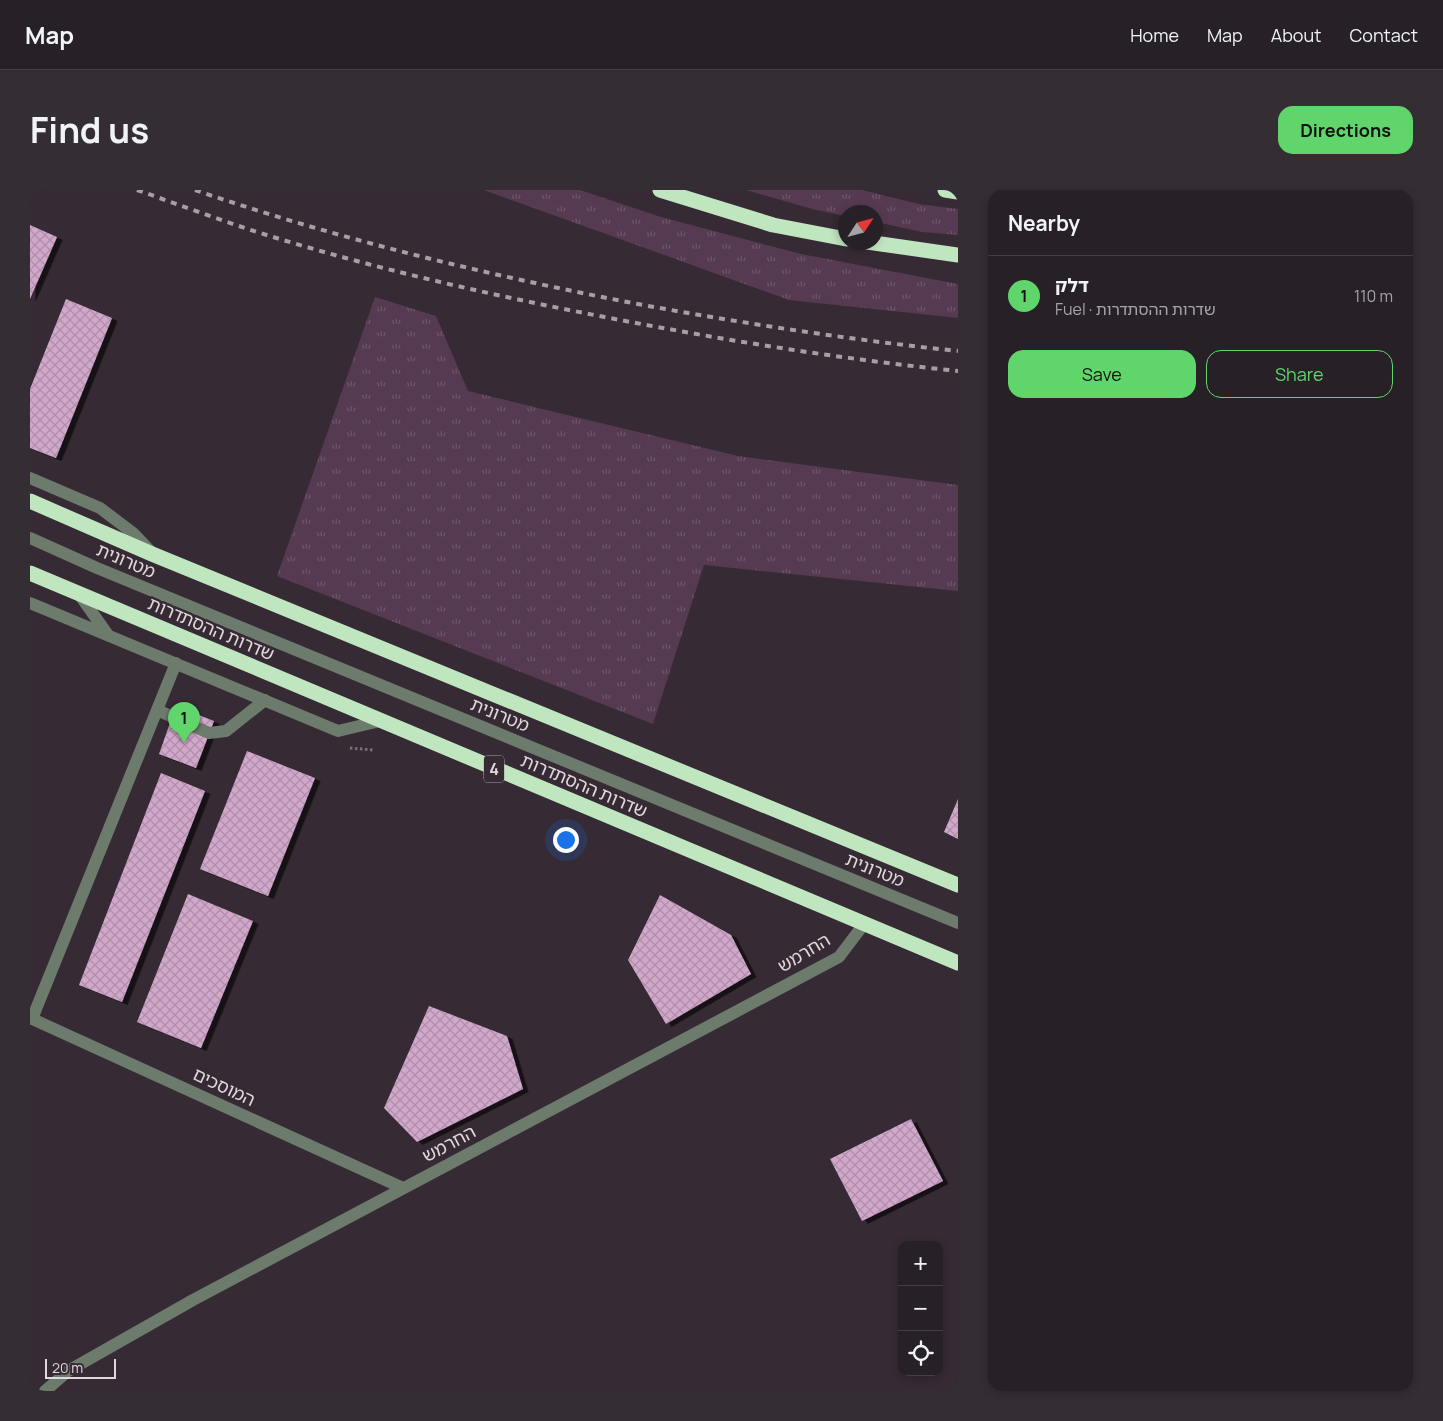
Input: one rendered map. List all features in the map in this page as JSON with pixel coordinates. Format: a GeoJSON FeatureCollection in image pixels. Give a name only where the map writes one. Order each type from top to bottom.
{"type":"FeatureCollection","features":[{"type":"Feature","properties":{"kind":"highway"},"geometry":{"type":"LineString","coordinates":[[660,190],[773,225],[838,237]]}},
{"type":"Feature","properties":{"kind":"highway"},"geometry":{"type":"LineString","coordinates":[[945,190],[958,192]]}},
{"type":"Feature","properties":{"kind":"highway"},"geometry":{"type":"LineString","coordinates":[[883,244],[958,255]]}},
{"type":"Feature","properties":{"kind":"highway"},"geometry":{"type":"LineString","coordinates":[[30,501],[152,554],[958,885]]}},
{"type":"Feature","properties":{"kind":"highway","name":"שדרות ההסתדרות"},"geometry":{"type":"LineString","coordinates":[[30,574],[958,963]]}},
{"type":"Feature","properties":{"kind":"street"},"geometry":{"type":"LineString","coordinates":[[30,478],[100,508],[133,532],[152,554]]}},
{"type":"Feature","properties":{"kind":"street","name":"מטרונית"},"geometry":{"type":"LineString","coordinates":[[30,538],[116,576],[958,923]]}},
{"type":"Feature","properties":{"kind":"street"},"geometry":{"type":"LineString","coordinates":[[79,594],[108,636]]}},
{"type":"Feature","properties":{"kind":"street"},"geometry":{"type":"LineString","coordinates":[[30,603],[338,731],[380,721]]}},
{"type":"Feature","properties":{"kind":"street"},"geometry":{"type":"LineString","coordinates":[[31,1019],[176,663]]}},
{"type":"Feature","properties":{"kind":"street"},"geometry":{"type":"LineString","coordinates":[[157,710],[209,733],[226,731],[265,700]]}},
{"type":"Feature","properties":{"kind":"street","name":"החרמש"},"geometry":{"type":"LineString","coordinates":[[45,1391],[68,1371],[193,1300],[839,957],[864,924]]}},
{"type":"Feature","properties":{"kind":"street","name":"המוסכים"},"geometry":{"type":"LineString","coordinates":[[31,1019],[403,1188]]}},
{"type":"Feature","properties":{"kind":"green space"},"geometry":{"type":"Polygon","coordinates":[[[484,190],[580,190],[661,217],[801,254],[958,284],[958,318],[789,300],[484,190]]]}},
{"type":"Feature","properties":{"kind":"green space"},"geometry":{"type":"Polygon","coordinates":[[[746,190],[862,190],[919,204],[958,209],[958,235],[922,232],[883,224],[883,205],[838,205],[838,215],[746,190]]]}},
{"type":"Feature","properties":{"kind":"green space"},"geometry":{"type":"Polygon","coordinates":[[[375,297],[436,316],[468,391],[738,456],[958,485],[958,591],[704,565],[653,724],[277,576],[375,297]]]}},
{"type":"Feature","properties":{"kind":"building"},"geometry":{"type":"Polygon","coordinates":[[[30,225],[57,237],[30,299],[30,225]]]}},
{"type":"Feature","properties":{"kind":"building"},"geometry":{"type":"Polygon","coordinates":[[[66,299],[112,318],[56,458],[30,448],[30,389],[66,299]]]}},
{"type":"Feature","properties":{"kind":"building"},"geometry":{"type":"Polygon","coordinates":[[[176,706],[214,721],[196,768],[159,754],[176,706]]]}},
{"type":"Feature","properties":{"kind":"building"},"geometry":{"type":"Polygon","coordinates":[[[247,751],[315,778],[268,896],[200,869],[247,751]]]}},
{"type":"Feature","properties":{"kind":"building"},"geometry":{"type":"Polygon","coordinates":[[[161,773],[205,791],[122,1002],[79,985],[161,773]]]}},
{"type":"Feature","properties":{"kind":"building"},"geometry":{"type":"Polygon","coordinates":[[[958,799],[958,839],[944,832],[958,799]]]}},
{"type":"Feature","properties":{"kind":"building"},"geometry":{"type":"Polygon","coordinates":[[[188,894],[253,921],[201,1048],[137,1022],[188,894]]]}},
{"type":"Feature","properties":{"kind":"building"},"geometry":{"type":"Polygon","coordinates":[[[660,895],[731,935],[751,974],[666,1024],[628,960],[660,895]]]}},
{"type":"Feature","properties":{"kind":"building"},"geometry":{"type":"Polygon","coordinates":[[[429,1006],[507,1036],[523,1089],[417,1142],[384,1108],[429,1006]]]}},
{"type":"Feature","properties":{"kind":"building"},"geometry":{"type":"Polygon","coordinates":[[[911,1119],[943,1181],[862,1221],[830,1159],[911,1119]]]}},
{"type":"Feature","properties":{"kind":"railway"},"geometry":{"type":"LineString","coordinates":[[137,190],[242,227],[304,246],[398,272],[493,294],[636,323],[756,344],[877,362],[958,371]]}},
{"type":"Feature","properties":{"kind":"railway"},"geometry":{"type":"LineString","coordinates":[[195,190],[361,241],[529,282],[643,305],[761,325],[839,337],[958,351]]}},
{"type":"Feature","properties":{"kind":"place","name":"דלק"},"geometry":{"type":"Point","coordinates":[184,743]}}]}
